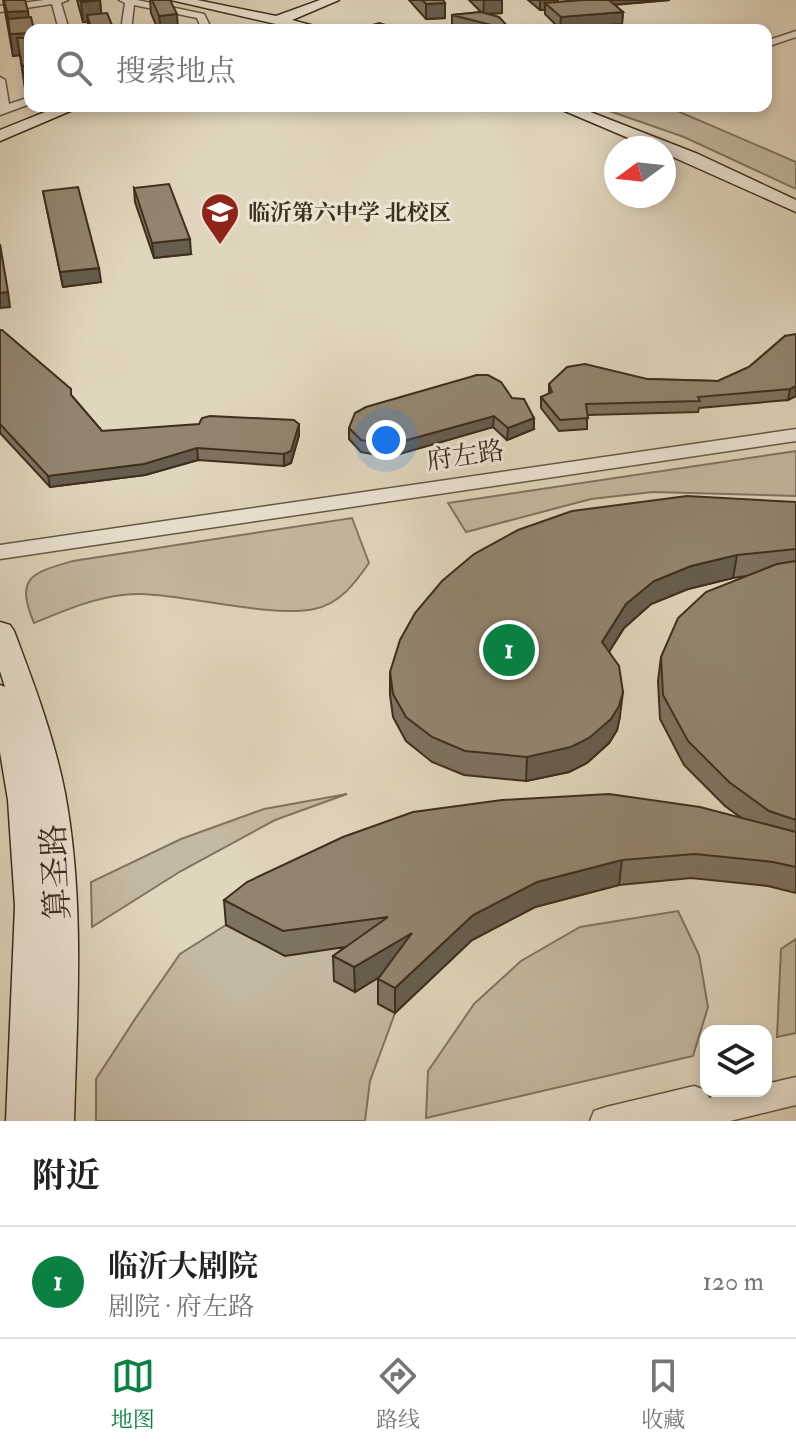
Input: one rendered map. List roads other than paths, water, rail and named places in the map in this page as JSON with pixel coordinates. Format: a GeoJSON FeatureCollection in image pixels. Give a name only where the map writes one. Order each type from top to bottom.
{"type":"FeatureCollection","features":[{"type":"Feature","properties":{"kind":"main road"},"geometry":{"type":"LineString","coordinates":[[178,0],[295,24]]}},
{"type":"Feature","properties":{"kind":"main road"},"geometry":{"type":"LineString","coordinates":[[198,0],[288,24]]}},
{"type":"Feature","properties":{"kind":"main road"},"geometry":{"type":"LineString","coordinates":[[270,24],[321,0]]}},
{"type":"Feature","properties":{"kind":"main road"},"geometry":{"type":"LineString","coordinates":[[264,24],[332,0]]}},
{"type":"Feature","properties":{"kind":"main road"},"geometry":{"type":"LineString","coordinates":[[0,134],[48,112]]}},
{"type":"Feature","properties":{"kind":"main road"},"geometry":{"type":"LineString","coordinates":[[0,134],[58,112]]}},
{"type":"Feature","properties":{"kind":"main road"},"geometry":{"type":"LineString","coordinates":[[561,112],[620,136]]}},
{"type":"Feature","properties":{"kind":"main road"},"geometry":{"type":"LineString","coordinates":[[576,112],[692,158],[796,207]]}},
{"type":"Feature","properties":{"kind":"main road"},"geometry":{"type":"LineString","coordinates":[[676,160],[796,215]]}},
{"type":"Feature","properties":{"kind":"main road","name":"算圣路"},"geometry":{"type":"LineString","coordinates":[[0,631],[31,718],[53,816],[58,901],[55,1121]]}},
{"type":"Feature","properties":{"kind":"main road","name":"算圣路"},"geometry":{"type":"LineString","coordinates":[[0,695],[29,821],[33,904],[25,1121]]}},
{"type":"Feature","properties":{"kind":"street"},"geometry":{"type":"LineString","coordinates":[[126,24],[127,1],[201,16],[204,24]]}},
{"type":"Feature","properties":{"kind":"street"},"geometry":{"type":"LineString","coordinates":[[0,9],[60,2],[63,24]]}},
{"type":"Feature","properties":{"kind":"street"},"geometry":{"type":"LineString","coordinates":[[772,42],[796,34]]}},
{"type":"Feature","properties":{"kind":"street"},"geometry":{"type":"LineString","coordinates":[[0,80],[2,111],[24,102]]}},
{"type":"Feature","properties":{"kind":"street","name":"府左路"},"geometry":{"type":"LineString","coordinates":[[0,555],[796,438]]}},
{"type":"Feature","properties":{"kind":"street"},"geometry":{"type":"LineString","coordinates":[[772,1081],[796,1075]]}},
{"type":"Feature","properties":{"kind":"street"},"geometry":{"type":"LineString","coordinates":[[671,1121],[796,1091]]}},
{"type":"Feature","properties":{"kind":"street"},"geometry":{"type":"LineString","coordinates":[[606,1121],[705,1097]]}},
{"type":"Feature","properties":{"kind":"place","name":"临沂第六中学 北校区"},"geometry":{"type":"Point","coordinates":[220,246]}},
{"type":"Feature","properties":{"kind":"place","name":"临沂大剧院"},"geometry":{"type":"Point","coordinates":[509,650]}}]}
